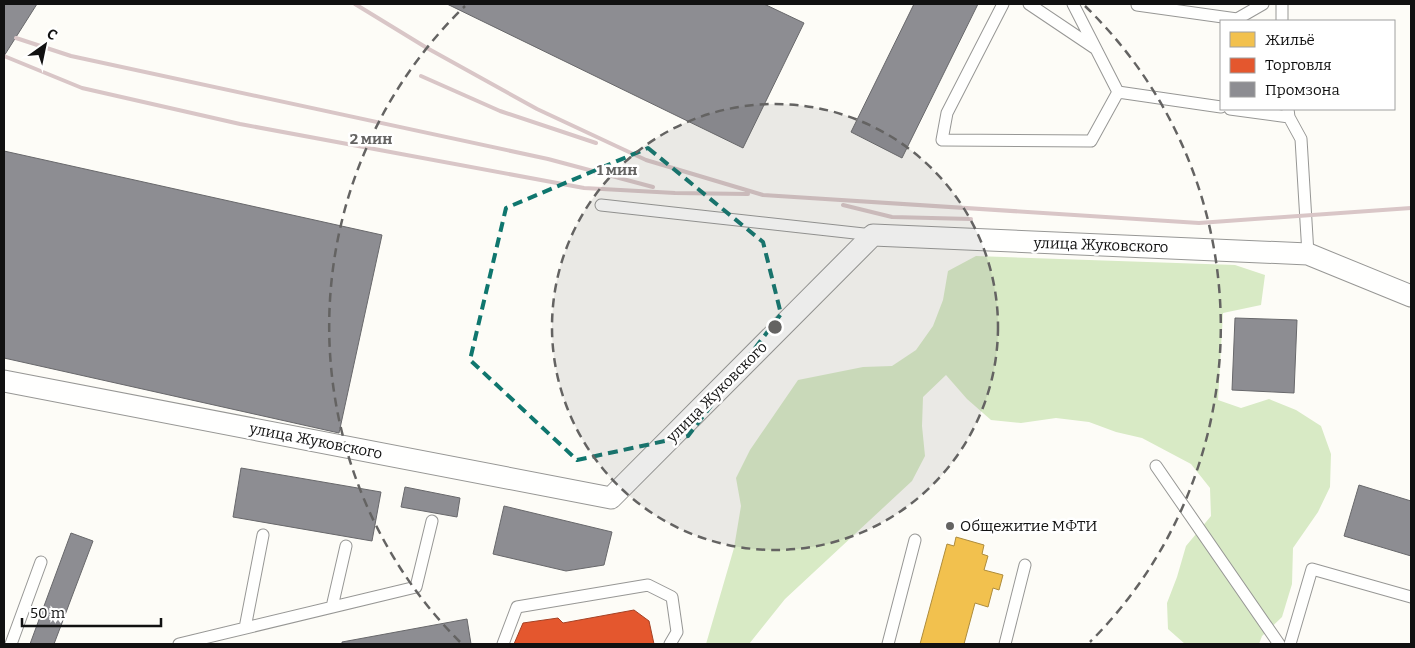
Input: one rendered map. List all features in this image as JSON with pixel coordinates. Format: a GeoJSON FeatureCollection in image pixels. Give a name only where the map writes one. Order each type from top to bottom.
{"type":"FeatureCollection","features":[{"type":"Feature","properties":{"kind":"street","name":"улица Жуковского"},"geometry":{"type":"LineString","coordinates":[[4,381],[611,498],[873,235],[1308,254],[1411,296]]}},
{"type":"Feature","properties":{"kind":"lane"},"geometry":{"type":"LineString","coordinates":[[1003,4],[947,113],[942,140],[1091,141],[1118,92]]}},
{"type":"Feature","properties":{"kind":"lane"},"geometry":{"type":"LineString","coordinates":[[1029,4],[1096,50]]}},
{"type":"Feature","properties":{"kind":"lane"},"geometry":{"type":"LineString","coordinates":[[1073,4],[1118,92]]}},
{"type":"Feature","properties":{"kind":"lane"},"geometry":{"type":"LineString","coordinates":[[1137,6],[1237,19],[1263,4]]}},
{"type":"Feature","properties":{"kind":"lane"},"geometry":{"type":"LineString","coordinates":[[1282,4],[1282,20]]}},
{"type":"Feature","properties":{"kind":"lane"},"geometry":{"type":"LineString","coordinates":[[1118,92],[1220,107]]}},
{"type":"Feature","properties":{"kind":"lane"},"geometry":{"type":"LineString","coordinates":[[1245,110],[1289,113],[1301,139],[1308,254]]}},
{"type":"Feature","properties":{"kind":"lane"},"geometry":{"type":"LineString","coordinates":[[601,205],[873,235]]}},
{"type":"Feature","properties":{"kind":"lane"},"geometry":{"type":"LineString","coordinates":[[1156,466],[1279,644]]}},
{"type":"Feature","properties":{"kind":"lane"},"geometry":{"type":"LineString","coordinates":[[179,644],[416,587],[432,521]]}},
{"type":"Feature","properties":{"kind":"lane"},"geometry":{"type":"LineString","coordinates":[[245,628],[263,535]]}},
{"type":"Feature","properties":{"kind":"lane"},"geometry":{"type":"LineString","coordinates":[[888,644],[914,540]]}},
{"type":"Feature","properties":{"kind":"lane"},"geometry":{"type":"LineString","coordinates":[[332,607],[346,546]]}},
{"type":"Feature","properties":{"kind":"lane"},"geometry":{"type":"LineString","coordinates":[[11,644],[42,562]]}},
{"type":"Feature","properties":{"kind":"lane"},"geometry":{"type":"LineString","coordinates":[[1005,644],[1025,565]]}},
{"type":"Feature","properties":{"kind":"lane"},"geometry":{"type":"LineString","coordinates":[[1290,644],[1312,569],[1411,597]]}},
{"type":"Feature","properties":{"kind":"lane"},"geometry":{"type":"LineString","coordinates":[[502,644],[517,607],[648,585],[672,597],[678,632],[670,644]]}},
{"type":"Feature","properties":{"kind":"highlighted area"},"geometry":{"type":"Polygon","coordinates":[[[648,148],[763,242],[781,314],[688,436],[577,460],[470,360],[506,208],[648,148]]]}},
{"type":"Feature","properties":{"kind":"green space"},"geometry":{"type":"Polygon","coordinates":[[[976,256],[1235,265],[1265,275],[1261,305],[1223,313],[1218,400],[1241,408],[1269,399],[1296,410],[1321,426],[1331,454],[1330,487],[1318,512],[1293,548],[1292,584],[1282,617],[1262,636],[1259,644],[1185,644],[1168,629],[1167,603],[1186,546],[1211,516],[1210,488],[1191,464],[1142,438],[1116,432],[1089,422],[1056,418],[1021,423],[991,420],[967,399],[946,375],[923,397],[922,426],[925,456],[912,481],[785,599],[749,644],[706,644],[734,548],[741,506],[736,478],[750,450],[798,380],[863,367],[892,366],[916,350],[933,326],[943,300],[948,271],[976,256]]]}},
{"type":"Feature","properties":{"kind":"building: Жильё"},"geometry":{"type":"Polygon","coordinates":[[[956,537],[984,545],[982,554],[988,556],[984,570],[1003,575],[999,590],[993,588],[988,607],[975,603],[964,644],[920,644],[947,544],[954,546],[956,537]]]}},
{"type":"Feature","properties":{"kind":"building: Торговля"},"geometry":{"type":"Polygon","coordinates":[[[634,610],[649,621],[654,644],[514,644],[523,623],[558,618],[563,623],[634,610]]]}},
{"type":"Feature","properties":{"kind":"building: Промзона"},"geometry":{"type":"Polygon","coordinates":[[[4,4],[37,4],[4,56],[4,4]]]}},
{"type":"Feature","properties":{"kind":"building: Промзона"},"geometry":{"type":"Polygon","coordinates":[[[447,4],[764,4],[804,23],[743,148],[447,4]]]}},
{"type":"Feature","properties":{"kind":"building: Промзона"},"geometry":{"type":"Polygon","coordinates":[[[914,4],[978,4],[902,158],[851,132],[914,4]]]}},
{"type":"Feature","properties":{"kind":"building: Промзона"},"geometry":{"type":"Polygon","coordinates":[[[4,151],[382,235],[339,433],[4,358],[4,151]]]}},
{"type":"Feature","properties":{"kind":"building: Промзона"},"geometry":{"type":"Polygon","coordinates":[[[1235,318],[1297,320],[1294,393],[1232,390],[1235,318]]]}},
{"type":"Feature","properties":{"kind":"building: Промзона"},"geometry":{"type":"Polygon","coordinates":[[[241,468],[381,492],[372,541],[233,517],[241,468]]]}},
{"type":"Feature","properties":{"kind":"building: Промзона"},"geometry":{"type":"Polygon","coordinates":[[[1359,485],[1411,501],[1411,556],[1344,536],[1359,485]]]}},
{"type":"Feature","properties":{"kind":"building: Промзона"},"geometry":{"type":"Polygon","coordinates":[[[405,487],[460,498],[457,517],[401,507],[405,487]]]}},
{"type":"Feature","properties":{"kind":"building: Промзона"},"geometry":{"type":"Polygon","coordinates":[[[504,506],[612,532],[604,565],[566,571],[493,554],[504,506]]]}},
{"type":"Feature","properties":{"kind":"building: Промзона"},"geometry":{"type":"Polygon","coordinates":[[[71,533],[93,541],[54,644],[30,644],[71,533]]]}},
{"type":"Feature","properties":{"kind":"building: Промзона"},"geometry":{"type":"Polygon","coordinates":[[[467,619],[471,644],[342,644],[342,642],[467,619]]]}},
{"type":"Feature","properties":{"kind":"railway"},"geometry":{"type":"LineString","coordinates":[[355,4],[427,48],[537,109],[646,160],[763,195],[1199,223],[1411,208]]}},
{"type":"Feature","properties":{"kind":"railway"},"geometry":{"type":"LineString","coordinates":[[16,38],[71,56],[548,159],[653,187]]}},
{"type":"Feature","properties":{"kind":"railway"},"geometry":{"type":"LineString","coordinates":[[4,56],[82,88],[240,124],[584,188],[675,193],[748,194]]}},
{"type":"Feature","properties":{"kind":"railway"},"geometry":{"type":"LineString","coordinates":[[421,76],[500,111],[596,143]]}},
{"type":"Feature","properties":{"kind":"railway"},"geometry":{"type":"LineString","coordinates":[[843,205],[892,217],[971,219]]}},
{"type":"Feature","properties":{"kind":"place","name":"Общежитие МФТИ"},"geometry":{"type":"Point","coordinates":[950,526]}}]}
